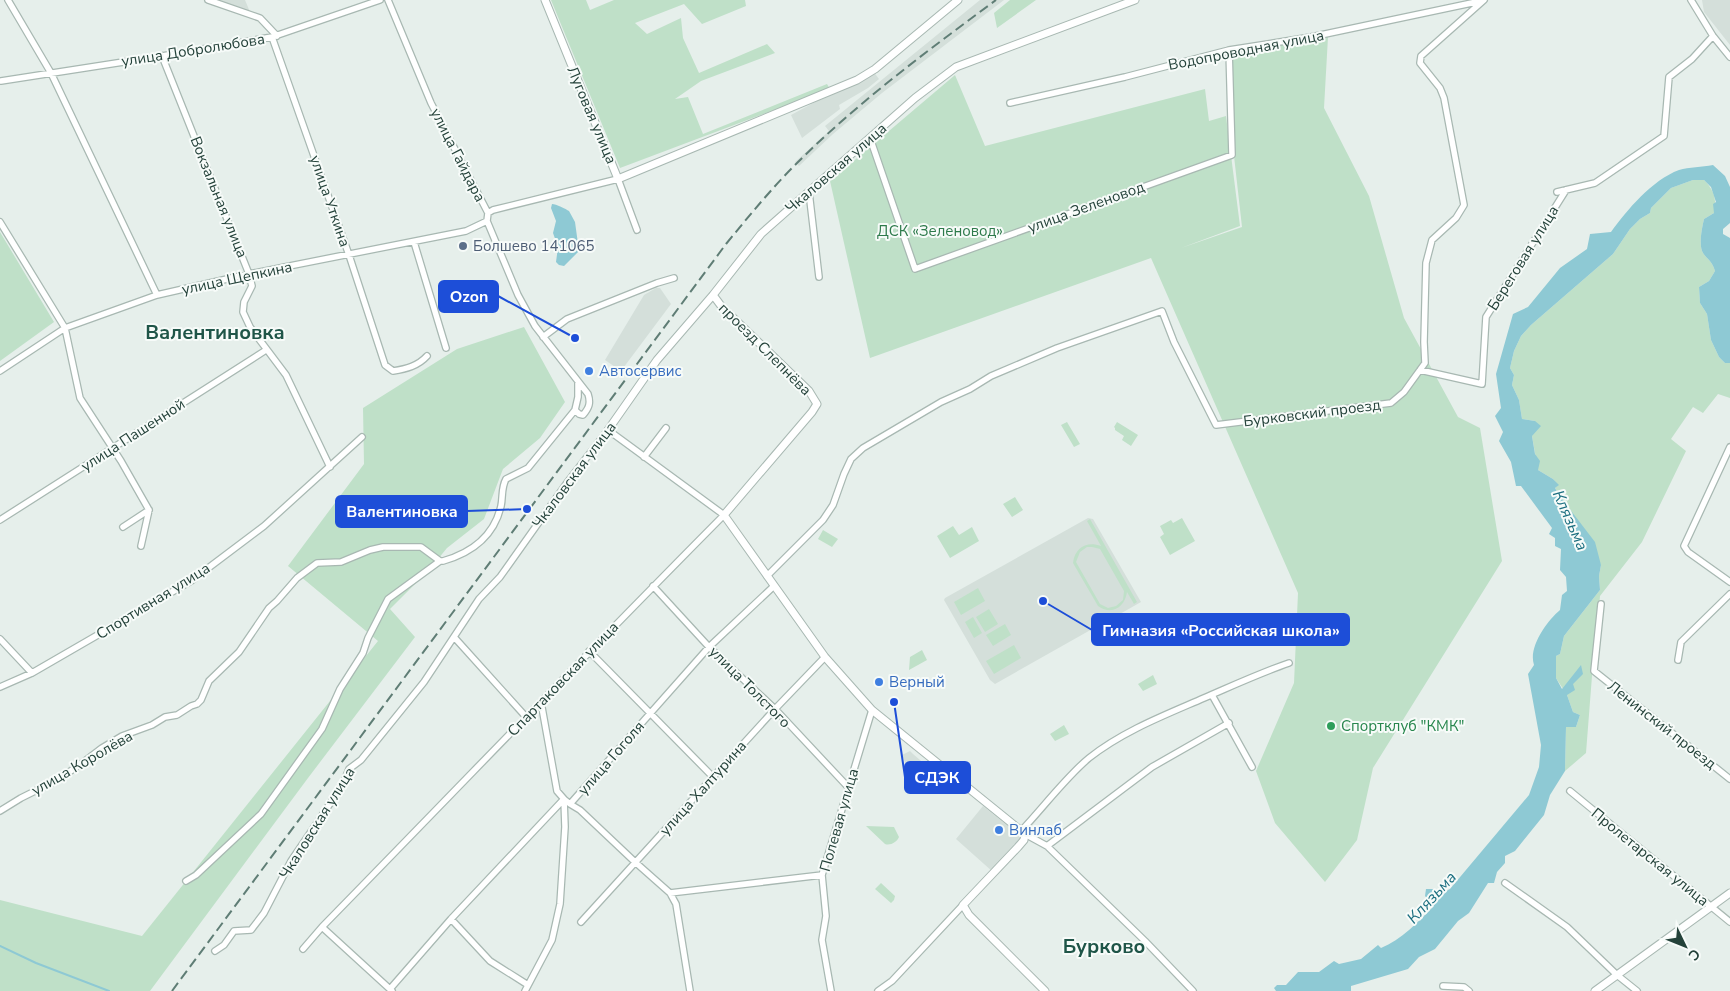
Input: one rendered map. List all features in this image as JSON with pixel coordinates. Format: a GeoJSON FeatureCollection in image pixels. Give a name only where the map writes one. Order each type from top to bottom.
{"type":"FeatureCollection","features":[{"type":"Feature","properties":{"kind":"street"},"geometry":{"type":"LineString","coordinates":[[8,0],[51,73],[157,295]]}},
{"type":"Feature","properties":{"kind":"street"},"geometry":{"type":"LineString","coordinates":[[208,0],[260,18],[274,36]]}},
{"type":"Feature","properties":{"kind":"street","name":"улица Добролюбова"},"geometry":{"type":"LineString","coordinates":[[1,81],[162,56],[274,36],[380,0]]}},
{"type":"Feature","properties":{"kind":"street","name":"улица Гайдара"},"geometry":{"type":"LineString","coordinates":[[388,0],[431,103],[488,213],[487,221],[518,295],[542,337],[588,394],[590,401],[588,409],[583,415],[575,410]]}},
{"type":"Feature","properties":{"kind":"street","name":"Луговая улица"},"geometry":{"type":"LineString","coordinates":[[545,0],[637,230]]}},
{"type":"Feature","properties":{"kind":"street"},"geometry":{"type":"LineString","coordinates":[[488,213],[495,209],[618,179],[857,80],[875,69],[958,0]]}},
{"type":"Feature","properties":{"kind":"street","name":"Чкаловская улица"},"geometry":{"type":"LineString","coordinates":[[215,951],[224,945],[234,931],[250,930],[264,913],[291,861],[342,786],[349,769],[361,760],[424,682],[479,599],[500,577],[657,360],[761,234],[915,98],[956,67],[1135,0]]}},
{"type":"Feature","properties":{"kind":"street","name":"Водопроводная улица"},"geometry":{"type":"LineString","coordinates":[[1010,102],[1125,77],[1229,50],[1311,37],[1484,0]]}},
{"type":"Feature","properties":{"kind":"street","name":"Бурковский проезд"},"geometry":{"type":"LineString","coordinates":[[767,576],[823,520],[832,505],[851,459],[863,448],[941,402],[970,389],[990,376],[1057,348],[1162,311],[1174,342],[1216,425],[1391,402],[1404,392],[1425,363],[1426,263],[1432,240],[1456,218],[1464,205],[1444,98],[1440,88],[1420,63],[1421,56],[1484,0]]}},
{"type":"Feature","properties":{"kind":"street"},"geometry":{"type":"LineString","coordinates":[[1691,0],[1713,36],[1730,57]]}},
{"type":"Feature","properties":{"kind":"street","name":"улица Уткина"},"geometry":{"type":"LineString","coordinates":[[274,36],[385,365],[393,371],[403,370],[422,363],[427,356]]}},
{"type":"Feature","properties":{"kind":"street","name":"Береговая улица"},"geometry":{"type":"LineString","coordinates":[[1557,192],[1595,183],[1664,136],[1670,77],[1692,59],[1713,36]]}},
{"type":"Feature","properties":{"kind":"street","name":"улица Зеленовод"},"geometry":{"type":"LineString","coordinates":[[870,138],[915,269],[1232,155],[1229,50]]}},
{"type":"Feature","properties":{"kind":"street","name":"Вокзальная улица"},"geometry":{"type":"LineString","coordinates":[[162,56],[249,274],[252,286],[244,302],[243,312],[250,327],[286,375],[330,467]]}},
{"type":"Feature","properties":{"kind":"street","name":"Береговая улица"},"geometry":{"type":"LineString","coordinates":[[1420,370],[1482,384],[1486,316],[1566,190]]}},
{"type":"Feature","properties":{"kind":"street"},"geometry":{"type":"LineString","coordinates":[[809,192],[819,277]]}},
{"type":"Feature","properties":{"kind":"street","name":"улица Щепкина"},"geometry":{"type":"LineString","coordinates":[[0,372],[66,328],[157,295],[249,274],[466,231],[487,221]]}},
{"type":"Feature","properties":{"kind":"street"},"geometry":{"type":"LineString","coordinates":[[0,222],[66,328],[80,398],[149,510],[141,546]]}},
{"type":"Feature","properties":{"kind":"street"},"geometry":{"type":"LineString","coordinates":[[414,242],[446,348]]}},
{"type":"Feature","properties":{"kind":"street"},"geometry":{"type":"LineString","coordinates":[[542,337],[567,319],[674,278]]}},
{"type":"Feature","properties":{"kind":"street","name":"проезд Слепнёва"},"geometry":{"type":"LineString","coordinates":[[712,294],[722,307],[809,391],[817,404]]}},
{"type":"Feature","properties":{"kind":"street","name":"улица Пашенной"},"geometry":{"type":"LineString","coordinates":[[0,520],[266,350]]}},
{"type":"Feature","properties":{"kind":"street"},"geometry":{"type":"LineString","coordinates":[[186,881],[196,875],[261,814],[322,729],[340,689],[364,653],[368,638],[388,599],[440,561],[450,559],[485,539],[498,515],[506,479],[528,468],[575,410],[578,397],[578,383]]}},
{"type":"Feature","properties":{"kind":"street","name":"Спартаковская улица"},"geometry":{"type":"LineString","coordinates":[[303,949],[322,926],[527,718],[540,702],[652,586],[724,515],[817,404]]}},
{"type":"Feature","properties":{"kind":"street"},"geometry":{"type":"LineString","coordinates":[[644,457],[666,428]]}},
{"type":"Feature","properties":{"kind":"street"},"geometry":{"type":"LineString","coordinates":[[608,430],[724,515],[825,657],[872,710],[1023,833],[1046,846],[1145,941],[1193,991]]}},
{"type":"Feature","properties":{"kind":"street","name":"Спортивная улица"},"geometry":{"type":"LineString","coordinates":[[0,687],[32,673],[191,581],[264,526],[362,437]]}},
{"type":"Feature","properties":{"kind":"street"},"geometry":{"type":"LineString","coordinates":[[1730,447],[1684,546],[1688,552],[1730,582]]}},
{"type":"Feature","properties":{"kind":"street"},"geometry":{"type":"LineString","coordinates":[[123,527],[149,510]]}},
{"type":"Feature","properties":{"kind":"street","name":"улица Королёва"},"geometry":{"type":"LineString","coordinates":[[0,811],[20,798],[59,779],[122,736],[177,715],[190,706],[197,704],[201,700],[209,681],[239,652],[269,608],[297,578],[317,564],[341,562],[370,550],[383,547],[421,547],[440,561]]}},
{"type":"Feature","properties":{"kind":"street","name":"улица Толстого"},"geometry":{"type":"LineString","coordinates":[[652,586],[710,647],[775,709],[848,788]]}},
{"type":"Feature","properties":{"kind":"street","name":"улица Гоголя"},"geometry":{"type":"LineString","coordinates":[[391,990],[451,919],[564,799],[570,804],[710,647],[774,586]]}},
{"type":"Feature","properties":{"kind":"street"},"geometry":{"type":"LineString","coordinates":[[1678,660],[1681,642],[1730,594]]}},
{"type":"Feature","properties":{"kind":"street","name":"Ленинский проезд"},"geometry":{"type":"LineString","coordinates":[[1601,604],[1594,671],[1730,779]]}},
{"type":"Feature","properties":{"kind":"street"},"geometry":{"type":"LineString","coordinates":[[454,637],[527,718]]}},
{"type":"Feature","properties":{"kind":"street"},"geometry":{"type":"LineString","coordinates":[[0,639],[32,673]]}},
{"type":"Feature","properties":{"kind":"street"},"geometry":{"type":"LineString","coordinates":[[589,651],[713,777]]}},
{"type":"Feature","properties":{"kind":"street","name":"улица Халтурина"},"geometry":{"type":"LineString","coordinates":[[582,922],[775,709],[825,657]]}},
{"type":"Feature","properties":{"kind":"street"},"geometry":{"type":"LineString","coordinates":[[878,991],[892,981],[1018,847],[1024,840],[1023,833],[1091,757],[1145,724],[1289,663]]}},
{"type":"Feature","properties":{"kind":"street"},"geometry":{"type":"LineString","coordinates":[[1212,695],[1252,767]]}},
{"type":"Feature","properties":{"kind":"street"},"geometry":{"type":"LineString","coordinates":[[451,919],[490,961],[526,988],[552,940],[560,904],[565,827],[564,799],[557,791],[540,702]]}},
{"type":"Feature","properties":{"kind":"street","name":"Полевая улица"},"geometry":{"type":"LineString","coordinates":[[831,991],[822,940],[826,916],[822,875],[872,710]]}},
{"type":"Feature","properties":{"kind":"street"},"geometry":{"type":"LineString","coordinates":[[1046,846],[1152,767],[1228,723]]}},
{"type":"Feature","properties":{"kind":"street","name":"Пролетарская улица"},"geometry":{"type":"LineString","coordinates":[[1570,792],[1730,922]]}},
{"type":"Feature","properties":{"kind":"street"},"geometry":{"type":"LineString","coordinates":[[570,804],[580,810],[670,893],[676,904],[690,991]]}},
{"type":"Feature","properties":{"kind":"street"},"geometry":{"type":"LineString","coordinates":[[670,893],[822,875]]}},
{"type":"Feature","properties":{"kind":"street"},"geometry":{"type":"LineString","coordinates":[[1505,883],[1567,927],[1637,991]]}},
{"type":"Feature","properties":{"kind":"street"},"geometry":{"type":"LineString","coordinates":[[1595,991],[1730,893]]}},
{"type":"Feature","properties":{"kind":"street"},"geometry":{"type":"LineString","coordinates":[[963,906],[969,915],[1045,991]]}},
{"type":"Feature","properties":{"kind":"street"},"geometry":{"type":"LineString","coordinates":[[322,926],[391,990]]}},
{"type":"Feature","properties":{"kind":"street"},"geometry":{"type":"LineString","coordinates":[[1443,986],[1464,987],[1469,991]]}},
{"type":"Feature","properties":{"kind":"shaded area"},"geometry":{"type":"Polygon","coordinates":[[[216,0],[245,0],[250,12],[216,0]]]}},
{"type":"Feature","properties":{"kind":"shaded area"},"geometry":{"type":"Polygon","coordinates":[[[980,0],[1004,0],[882,93],[833,134],[799,166],[795,162],[829,131],[825,126],[980,0]]]}},
{"type":"Feature","properties":{"kind":"shaded area"},"geometry":{"type":"Polygon","coordinates":[[[1702,0],[1730,0],[1730,45],[1704,12],[1702,0]]]}},
{"type":"Feature","properties":{"kind":"shaded area"},"geometry":{"type":"Polygon","coordinates":[[[873,71],[879,79],[868,88],[839,105],[840,109],[802,138],[791,115],[873,71]]]}},
{"type":"Feature","properties":{"kind":"shaded area"},"geometry":{"type":"Polygon","coordinates":[[[656,288],[660,288],[671,304],[621,371],[605,360],[644,295],[656,288]]]}},
{"type":"Feature","properties":{"kind":"shaded area"},"geometry":{"type":"Polygon","coordinates":[[[1088,518],[1093,519],[1141,602],[1104,623],[1094,624],[1094,628],[995,684],[990,680],[944,600],[945,598],[1088,518]]]}},
{"type":"Feature","properties":{"kind":"shaded area"},"geometry":{"type":"Polygon","coordinates":[[[910,751],[941,778],[916,789],[902,755],[910,751]]]}},
{"type":"Feature","properties":{"kind":"shaded area"},"geometry":{"type":"Polygon","coordinates":[[[983,806],[1023,838],[993,872],[956,839],[983,806]]]}},
{"type":"Feature","properties":{"kind":"green space"},"geometry":{"type":"Polygon","coordinates":[[[551,0],[586,0],[590,10],[614,0],[745,0],[746,6],[702,24],[684,4],[635,23],[647,34],[681,18],[683,38],[699,73],[767,44],[775,53],[701,81],[675,99],[688,97],[703,134],[827,84],[830,89],[620,168],[551,0]]]}},
{"type":"Feature","properties":{"kind":"green space"},"geometry":{"type":"Polygon","coordinates":[[[1010,0],[1036,0],[997,28],[994,13],[1010,0]]]}},
{"type":"Feature","properties":{"kind":"green space","name":"ДСК «Зеленовод»"},"geometry":{"type":"Polygon","coordinates":[[[1328,37],[1324,108],[1369,196],[1404,318],[1458,417],[1480,428],[1502,561],[1373,768],[1357,840],[1325,882],[1275,823],[1256,771],[1294,683],[1298,593],[1151,258],[870,358],[830,181],[955,75],[985,146],[1205,89],[1209,121],[1226,116],[1240,226],[1181,248],[1242,227],[1234,156],[1232,53],[1328,37]]]}},
{"type":"Feature","properties":{"kind":"green space"},"geometry":{"type":"Polygon","coordinates":[[[1693,180],[1704,180],[1710,187],[1715,199],[1714,213],[1704,219],[1701,243],[1702,251],[1715,271],[1709,281],[1699,287],[1700,303],[1707,314],[1711,340],[1719,357],[1725,363],[1730,363],[1730,398],[1718,394],[1703,413],[1693,407],[1671,439],[1686,451],[1642,542],[1600,596],[1586,753],[1565,771],[1566,727],[1576,727],[1580,715],[1573,712],[1567,695],[1556,678],[1556,656],[1560,654],[1564,636],[1600,590],[1599,576],[1601,565],[1555,488],[1558,485],[1553,479],[1538,470],[1532,436],[1535,421],[1522,419],[1519,400],[1512,385],[1514,375],[1510,368],[1514,351],[1521,336],[1531,325],[1613,254],[1630,229],[1640,219],[1650,213],[1651,208],[1671,188],[1693,180]]]}},
{"type":"Feature","properties":{"kind":"green space"},"geometry":{"type":"Polygon","coordinates":[[[0,232],[54,322],[0,361],[0,232]]]}},
{"type":"Feature","properties":{"kind":"green space"},"geometry":{"type":"Polygon","coordinates":[[[524,327],[565,402],[540,438],[503,469],[484,519],[447,548],[429,570],[390,609],[415,637],[150,991],[0,991],[0,900],[142,936],[378,641],[288,566],[364,464],[363,408],[457,349],[524,327]]]}},
{"type":"Feature","properties":{"kind":"green space"},"geometry":{"type":"Polygon","coordinates":[[[1067,422],[1080,444],[1074,447],[1061,425],[1067,422]]]}},
{"type":"Feature","properties":{"kind":"green space"},"geometry":{"type":"Polygon","coordinates":[[[1117,422],[1138,435],[1131,446],[1122,440],[1124,436],[1115,430],[1114,427],[1117,422]]]}},
{"type":"Feature","properties":{"kind":"green space"},"geometry":{"type":"Polygon","coordinates":[[[1015,497],[1023,510],[1012,517],[1003,504],[1015,497]]]}},
{"type":"Feature","properties":{"kind":"green space"},"geometry":{"type":"Polygon","coordinates":[[[1182,518],[1195,541],[1170,555],[1160,537],[1164,534],[1160,526],[1171,520],[1173,523],[1182,518]]]}},
{"type":"Feature","properties":{"kind":"green space"},"geometry":{"type":"Polygon","coordinates":[[[1090,519],[1137,602],[1134,604],[1127,592],[1121,606],[1113,610],[1103,609],[1098,606],[1073,563],[1079,549],[1091,544],[1101,546],[1087,521],[1090,519]],[[1087,547],[1080,552],[1076,562],[1100,604],[1108,608],[1116,606],[1123,600],[1124,591],[1100,549],[1087,547]]]}},
{"type":"Feature","properties":{"kind":"green space"},"geometry":{"type":"Polygon","coordinates":[[[953,526],[959,535],[972,527],[979,541],[950,558],[937,536],[953,526]]]}},
{"type":"Feature","properties":{"kind":"green space"},"geometry":{"type":"Polygon","coordinates":[[[823,530],[838,539],[832,547],[818,539],[823,530]]]}},
{"type":"Feature","properties":{"kind":"green space"},"geometry":{"type":"Polygon","coordinates":[[[978,588],[985,601],[961,615],[954,602],[978,588]]]}},
{"type":"Feature","properties":{"kind":"green space"},"geometry":{"type":"Polygon","coordinates":[[[989,609],[998,624],[985,632],[976,617],[989,609]]]}},
{"type":"Feature","properties":{"kind":"green space"},"geometry":{"type":"Polygon","coordinates":[[[973,617],[982,633],[974,638],[965,622],[973,617]]]}},
{"type":"Feature","properties":{"kind":"green space"},"geometry":{"type":"Polygon","coordinates":[[[1005,624],[1011,635],[993,646],[986,635],[1005,624]]]}},
{"type":"Feature","properties":{"kind":"green space"},"geometry":{"type":"Polygon","coordinates":[[[1014,645],[1021,658],[994,674],[986,661],[1014,645]]]}},
{"type":"Feature","properties":{"kind":"green space"},"geometry":{"type":"Polygon","coordinates":[[[922,650],[927,660],[909,670],[910,657],[922,650]]]}},
{"type":"Feature","properties":{"kind":"green space"},"geometry":{"type":"Polygon","coordinates":[[[1153,675],[1157,684],[1143,691],[1138,684],[1153,675]]]}},
{"type":"Feature","properties":{"kind":"green space"},"geometry":{"type":"Polygon","coordinates":[[[1064,725],[1069,734],[1055,741],[1050,734],[1064,725]]]}},
{"type":"Feature","properties":{"kind":"green space"},"geometry":{"type":"Polygon","coordinates":[[[866,826],[894,827],[899,837],[893,843],[885,844],[866,826]]]}},
{"type":"Feature","properties":{"kind":"green space"},"geometry":{"type":"Polygon","coordinates":[[[881,883],[895,896],[891,903],[875,889],[881,883]]]}},
{"type":"Feature","properties":{"kind":"water","name":"Клязьма"},"geometry":{"type":"Polygon","coordinates":[[[1713,165],[1725,176],[1730,187],[1730,223],[1723,229],[1723,234],[1730,238],[1730,363],[1725,363],[1719,357],[1711,340],[1707,314],[1700,303],[1699,287],[1709,281],[1715,271],[1701,247],[1704,219],[1714,213],[1713,204],[1716,202],[1711,187],[1704,180],[1693,180],[1671,188],[1651,208],[1650,213],[1640,219],[1630,229],[1613,254],[1531,325],[1521,336],[1514,351],[1510,368],[1514,375],[1512,385],[1519,400],[1522,419],[1535,421],[1541,426],[1532,436],[1535,454],[1540,461],[1538,470],[1559,485],[1555,488],[1559,495],[1595,542],[1601,565],[1599,576],[1600,590],[1564,636],[1560,654],[1556,656],[1556,678],[1562,689],[1581,665],[1583,674],[1573,684],[1575,690],[1567,695],[1573,712],[1580,715],[1576,727],[1566,727],[1565,771],[1550,795],[1544,815],[1515,851],[1505,856],[1505,863],[1497,872],[1494,883],[1488,883],[1469,913],[1458,921],[1435,949],[1419,957],[1408,969],[1351,986],[1351,991],[1276,991],[1274,988],[1277,985],[1286,985],[1298,972],[1319,972],[1334,961],[1339,964],[1361,959],[1378,945],[1381,948],[1403,935],[1434,906],[1425,896],[1426,889],[1434,889],[1440,894],[1450,889],[1529,795],[1539,767],[1541,745],[1528,674],[1534,665],[1533,658],[1536,643],[1544,627],[1560,610],[1562,595],[1567,591],[1566,577],[1560,570],[1561,549],[1555,546],[1555,538],[1549,534],[1552,528],[1521,486],[1516,486],[1511,462],[1499,441],[1503,432],[1495,416],[1501,408],[1496,374],[1513,314],[1528,307],[1560,268],[1587,249],[1590,234],[1611,232],[1632,205],[1659,181],[1679,170],[1713,165]]]}},
{"type":"Feature","properties":{"kind":"water"},"geometry":{"type":"Polygon","coordinates":[[[552,204],[569,211],[575,222],[579,251],[564,266],[556,262],[558,247],[553,233],[556,221],[551,208],[552,204]]]}},
{"type":"Feature","properties":{"kind":"waterway"},"geometry":{"type":"LineString","coordinates":[[0,946],[36,963],[109,991]]}},
{"type":"Feature","properties":{"kind":"railway"},"geometry":{"type":"LineString","coordinates":[[172,991],[743,223],[787,173],[843,120],[918,58],[996,0]]}},
{"type":"Feature","properties":{"kind":"place","name":"Болшево 141065"},"geometry":{"type":"Point","coordinates":[463,246]}},
{"type":"Feature","properties":{"kind":"place","name":"Ozon"},"geometry":{"type":"Point","coordinates":[575,338]}},
{"type":"Feature","properties":{"kind":"place","name":"Автосервис"},"geometry":{"type":"Point","coordinates":[589,371]}},
{"type":"Feature","properties":{"kind":"place","name":"Валентиновка"},"geometry":{"type":"Point","coordinates":[527,509]}},
{"type":"Feature","properties":{"kind":"place","name":"Гимназия «Российская школа»"},"geometry":{"type":"Point","coordinates":[1043,601]}},
{"type":"Feature","properties":{"kind":"place","name":"Верный"},"geometry":{"type":"Point","coordinates":[879,682]}},
{"type":"Feature","properties":{"kind":"place","name":"СДЭК"},"geometry":{"type":"Point","coordinates":[894,702]}},
{"type":"Feature","properties":{"kind":"place","name":"Спортклуб \"КМК\""},"geometry":{"type":"Point","coordinates":[1331,726]}},
{"type":"Feature","properties":{"kind":"place","name":"Винлаб"},"geometry":{"type":"Point","coordinates":[999,830]}},
{"type":"Feature","properties":{"kind":"district","name":"Валентиновка"},"geometry":{"type":"Point","coordinates":[215,332]}},
{"type":"Feature","properties":{"kind":"district","name":"Бурково"},"geometry":{"type":"Point","coordinates":[1104,946]}}]}
